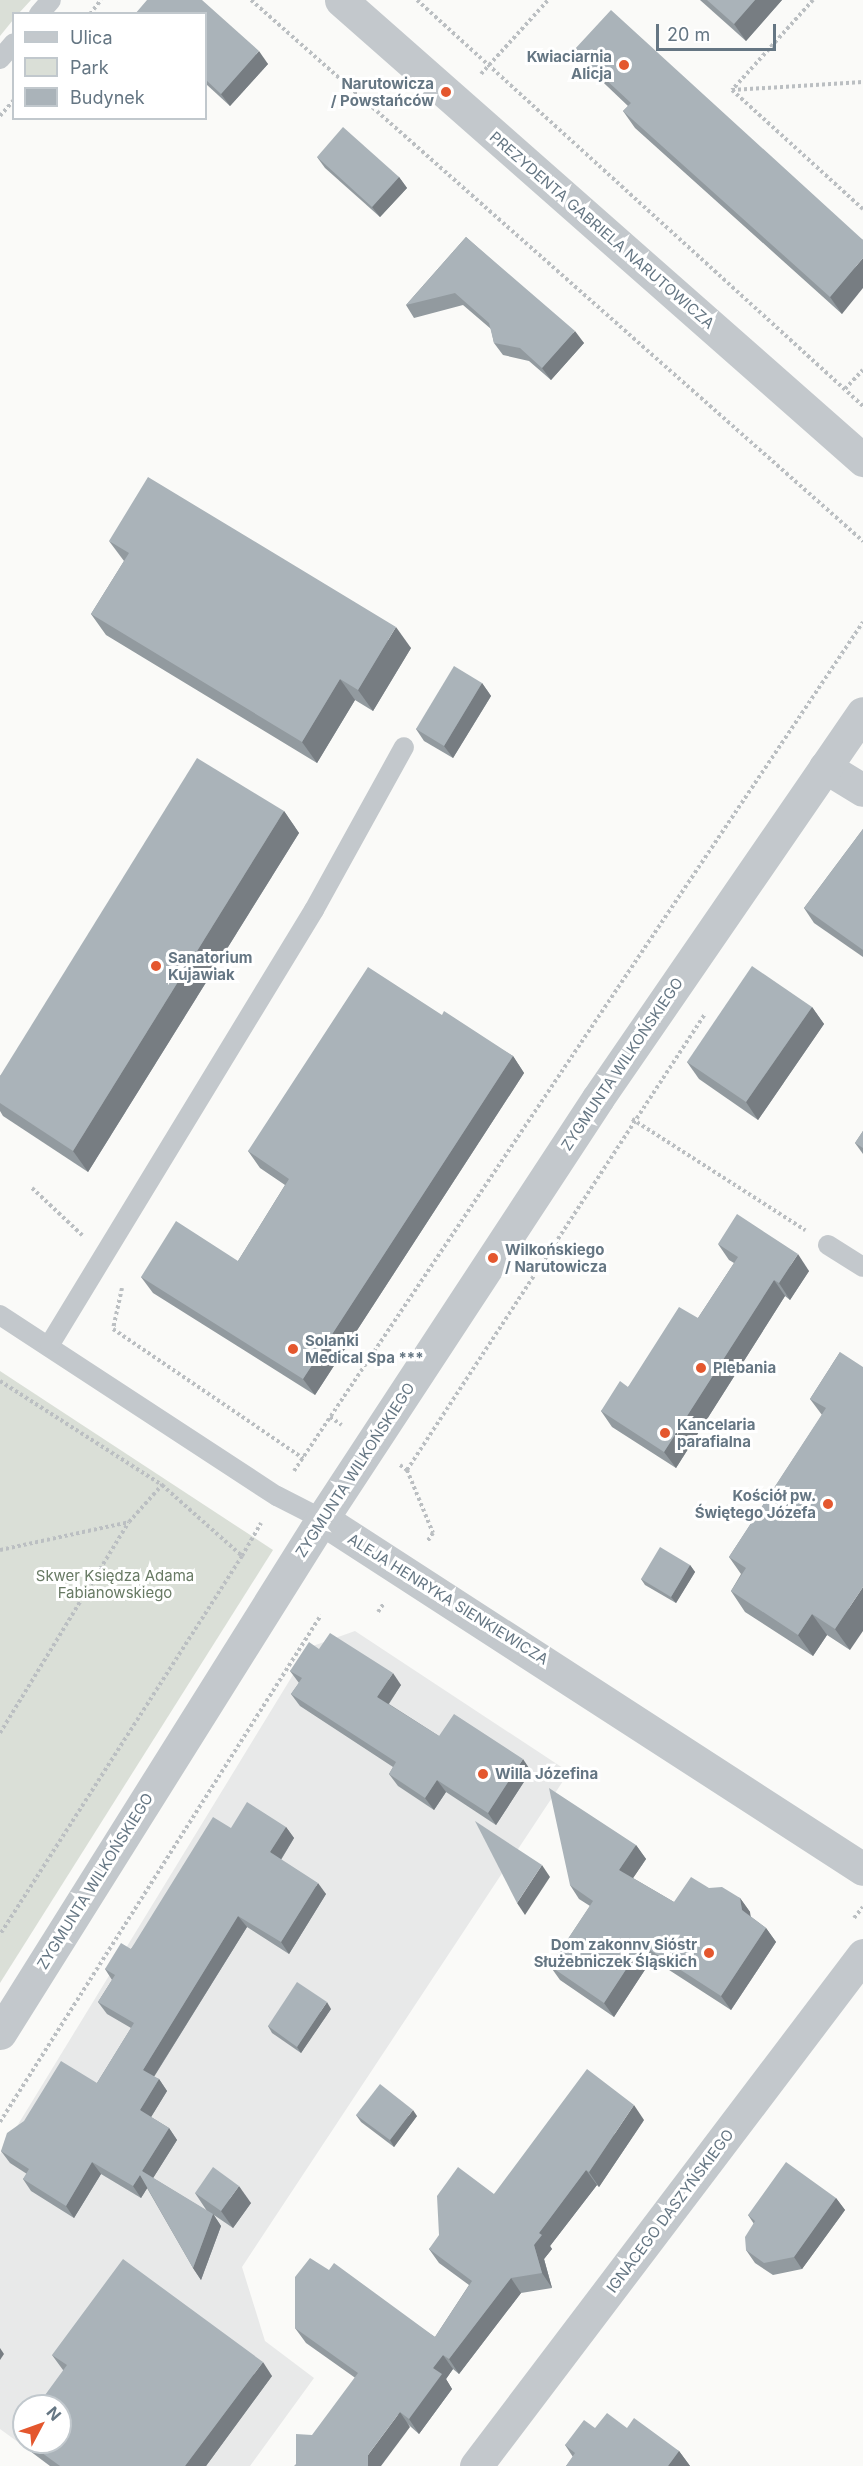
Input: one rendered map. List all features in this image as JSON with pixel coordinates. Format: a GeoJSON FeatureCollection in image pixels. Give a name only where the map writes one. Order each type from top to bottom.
{"type":"FeatureCollection","features":[{"type":"Feature","properties":{"kind":"street","name":"PREZYDENTA GABRIELA NARUTOWICZA"},"geometry":{"type":"LineString","coordinates":[[341,0],[863,460]]}},
{"type":"Feature","properties":{"kind":"street","name":"ZYGMUNTA WILKOŃSKIEGO"},"geometry":{"type":"LineString","coordinates":[[0,2033],[322,1519],[598,1098],[863,713]]}},
{"type":"Feature","properties":{"kind":"street"},"geometry":{"type":"LineString","coordinates":[[825,767],[863,790]]}},
{"type":"Feature","properties":{"kind":"street","name":"ALEJA HENRYKA SIENKIEWICZA"},"geometry":{"type":"LineString","coordinates":[[322,1519],[863,1869]]}},
{"type":"Feature","properties":{"kind":"street","name":"IGNACEGO DASZYŃSKIEGO"},"geometry":{"type":"LineString","coordinates":[[476,2466],[863,1955]]}},
{"type":"Feature","properties":{"kind":"lane"},"geometry":{"type":"LineString","coordinates":[[41,12],[51,0]]}},
{"type":"Feature","properties":{"kind":"lane"},"geometry":{"type":"LineString","coordinates":[[0,58],[12,45]]}},
{"type":"Feature","properties":{"kind":"lane"},"geometry":{"type":"LineString","coordinates":[[50,1344],[314,910],[404,747]]}},
{"type":"Feature","properties":{"kind":"lane"},"geometry":{"type":"LineString","coordinates":[[828,1245],[863,1267]]}},
{"type":"Feature","properties":{"kind":"lane","name":"ALEJA HENRYKA SIENKIEWICZA"},"geometry":{"type":"LineString","coordinates":[[0,1315],[50,1344],[277,1496],[322,1519]]}},
{"type":"Feature","properties":{"kind":"path"},"geometry":{"type":"LineString","coordinates":[[92,12],[101,0]]}},
{"type":"Feature","properties":{"kind":"path"},"geometry":{"type":"LineString","coordinates":[[251,0],[863,541]]}},
{"type":"Feature","properties":{"kind":"path"},"geometry":{"type":"LineString","coordinates":[[417,0],[490,64],[863,406]]}},
{"type":"Feature","properties":{"kind":"path"},"geometry":{"type":"LineString","coordinates":[[456,101],[548,0]]}},
{"type":"Feature","properties":{"kind":"path"},"geometry":{"type":"LineString","coordinates":[[732,90],[813,0]]}},
{"type":"Feature","properties":{"kind":"path"},"geometry":{"type":"LineString","coordinates":[[732,90],[863,82]]}},
{"type":"Feature","properties":{"kind":"path"},"geometry":{"type":"LineString","coordinates":[[732,90],[863,209]]}},
{"type":"Feature","properties":{"kind":"path"},"geometry":{"type":"LineString","coordinates":[[0,116],[12,102]]}},
{"type":"Feature","properties":{"kind":"path"},"geometry":{"type":"LineString","coordinates":[[845,389],[863,370]]}},
{"type":"Feature","properties":{"kind":"path"},"geometry":{"type":"LineString","coordinates":[[0,1935],[242,1556],[277,1496],[863,622]]}},
{"type":"Feature","properties":{"kind":"path"},"geometry":{"type":"LineString","coordinates":[[407,1470],[633,1120],[706,1012]]}},
{"type":"Feature","properties":{"kind":"path"},"geometry":{"type":"LineString","coordinates":[[598,1098],[828,1245]]}},
{"type":"Feature","properties":{"kind":"path"},"geometry":{"type":"LineString","coordinates":[[32,1188],[125,1277],[113,1329],[303,1458]]}},
{"type":"Feature","properties":{"kind":"path"},"geometry":{"type":"LineString","coordinates":[[0,1381],[162,1485],[242,1556]]}},
{"type":"Feature","properties":{"kind":"path"},"geometry":{"type":"LineString","coordinates":[[0,1733],[129,1522],[162,1485]]}},
{"type":"Feature","properties":{"kind":"path"},"geometry":{"type":"LineString","coordinates":[[0,1550],[129,1522]]}},
{"type":"Feature","properties":{"kind":"path"},"geometry":{"type":"LineString","coordinates":[[0,2122],[321,1615]]}},
{"type":"Feature","properties":{"kind":"path"},"geometry":{"type":"LineString","coordinates":[[851,1922],[863,1907]]}},
{"type":"Feature","properties":{"kind":"shaded area"},"geometry":{"type":"Polygon","coordinates":[[[355,1631],[569,1772],[242,2267],[265,2341],[314,2378],[250,2466],[51,2466],[34,2454],[72,2454],[72,2394],[12,2394],[12,2438],[0,2429],[0,2154],[310,1647],[355,1631]]]}},
{"type":"Feature","properties":{"kind":"green space"},"geometry":{"type":"Polygon","coordinates":[[[0,0],[31,0],[20,12],[12,12],[12,21],[0,36],[0,0]]]}},
{"type":"Feature","properties":{"kind":"green space","name":"Skwer Księdza Adama Fabianowskiego"},"geometry":{"type":"Polygon","coordinates":[[[0,1371],[273,1550],[0,1983],[0,1371]]]}},
{"type":"Feature","properties":{"kind":"building"},"geometry":{"type":"Polygon","coordinates":[[[147,0],[202,0],[259,51],[221,94],[207,81],[207,12],[137,12],[147,0]]]}},
{"type":"Feature","properties":{"kind":"building"},"geometry":{"type":"Polygon","coordinates":[[[707,0],[755,0],[734,24],[707,0]]]}},
{"type":"Feature","properties":{"kind":"building"},"geometry":{"type":"Polygon","coordinates":[[[611,10],[863,240],[863,258],[830,297],[623,111],[631,103],[574,50],[611,10]]]}},
{"type":"Feature","properties":{"kind":"building"},"geometry":{"type":"Polygon","coordinates":[[[343,127],[399,177],[372,207],[317,157],[343,127]]]}},
{"type":"Feature","properties":{"kind":"building"},"geometry":{"type":"Polygon","coordinates":[[[466,237],[575,331],[542,368],[520,348],[494,343],[489,323],[455,293],[406,305],[466,237]]]}},
{"type":"Feature","properties":{"kind":"building"},"geometry":{"type":"Polygon","coordinates":[[[148,477],[396,627],[358,690],[340,679],[302,742],[91,614],[129,553],[109,541],[148,477]]]}},
{"type":"Feature","properties":{"kind":"building"},"geometry":{"type":"Polygon","coordinates":[[[454,666],[482,683],[444,746],[416,729],[454,666]]]}},
{"type":"Feature","properties":{"kind":"building","name":"Sanatorium Kujawiak"},"geometry":{"type":"Polygon","coordinates":[[[197,758],[284,811],[73,1151],[0,1103],[0,1076],[197,758]]]}},
{"type":"Feature","properties":{"kind":"building"},"geometry":{"type":"Polygon","coordinates":[[[863,829],[863,950],[804,908],[863,829]]]}},
{"type":"Feature","properties":{"kind":"building"},"geometry":{"type":"Polygon","coordinates":[[[752,966],[812,1007],[746,1102],[687,1062],[752,966]]]}},
{"type":"Feature","properties":{"kind":"building"},"geometry":{"type":"Polygon","coordinates":[[[368,967],[442,1015],[444,1011],[513,1056],[303,1379],[141,1277],[176,1221],[238,1261],[289,1179],[248,1151],[368,967]]]}},
{"type":"Feature","properties":{"kind":"building"},"geometry":{"type":"Polygon","coordinates":[[[863,1131],[863,1148],[855,1143],[863,1131]]]}},
{"type":"Feature","properties":{"kind":"building"},"geometry":{"type":"Polygon","coordinates":[[[737,1214],[798,1254],[779,1283],[774,1280],[664,1452],[601,1411],[620,1381],[628,1387],[679,1307],[698,1318],[738,1257],[718,1244],[737,1214]]]}},
{"type":"Feature","properties":{"kind":"building","name":"Kościół pw. Świętego Józefa"},"geometry":{"type":"Polygon","coordinates":[[[840,1352],[863,1367],[863,1587],[835,1629],[812,1614],[798,1635],[731,1591],[746,1568],[729,1557],[826,1408],[810,1399],[840,1352]]]}},
{"type":"Feature","properties":{"kind":"building"},"geometry":{"type":"Polygon","coordinates":[[[660,1547],[690,1565],[671,1597],[641,1579],[660,1547]]]}},
{"type":"Feature","properties":{"kind":"building"},"geometry":{"type":"Polygon","coordinates":[[[330,1633],[393,1673],[377,1697],[439,1736],[454,1714],[523,1759],[488,1813],[437,1780],[425,1798],[389,1774],[396,1762],[291,1694],[302,1678],[290,1671],[309,1642],[319,1649],[330,1633]]]}},
{"type":"Feature","properties":{"kind":"building"},"geometry":{"type":"Polygon","coordinates":[[[549,1788],[636,1845],[619,1870],[674,1902],[691,1877],[709,1888],[722,1887],[740,1898],[742,1910],[766,1928],[721,1996],[642,1945],[604,2003],[550,1966],[593,1901],[570,1885],[549,1788]]]}},
{"type":"Feature","properties":{"kind":"building"},"geometry":{"type":"Polygon","coordinates":[[[247,1802],[286,1827],[270,1852],[318,1883],[281,1942],[238,1916],[143,2070],[159,2079],[140,2110],[169,2128],[142,2171],[213,2214],[193,2268],[140,2175],[133,2186],[92,2162],[66,2206],[23,2179],[29,2169],[1,2151],[7,2133],[24,2121],[61,2061],[97,2083],[134,2023],[98,2002],[115,1975],[105,1969],[121,1943],[131,1949],[213,1817],[231,1828],[247,1802]]]}},
{"type":"Feature","properties":{"kind":"building"},"geometry":{"type":"Polygon","coordinates":[[[475,1821],[542,1865],[517,1903],[475,1821]]]}},
{"type":"Feature","properties":{"kind":"building"},"geometry":{"type":"Polygon","coordinates":[[[297,1982],[327,2002],[297,2047],[268,2026],[297,1982]]]}},
{"type":"Feature","properties":{"kind":"building"},"geometry":{"type":"Polygon","coordinates":[[[587,2069],[634,2105],[589,2172],[586,2170],[539,2233],[542,2235],[534,2245],[542,2273],[511,2278],[449,2359],[443,2355],[433,2368],[442,2374],[409,2419],[400,2412],[368,2455],[368,2466],[294,2466],[296,2464],[296,2434],[312,2435],[358,2373],[295,2328],[295,2277],[310,2258],[329,2270],[334,2263],[435,2337],[472,2281],[429,2249],[439,2235],[437,2196],[458,2167],[494,2194],[587,2069]]]}},
{"type":"Feature","properties":{"kind":"building"},"geometry":{"type":"Polygon","coordinates":[[[380,2084],[413,2110],[390,2140],[356,2115],[380,2084]]]}},
{"type":"Feature","properties":{"kind":"building"},"geometry":{"type":"Polygon","coordinates":[[[786,2162],[836,2198],[794,2257],[764,2263],[746,2250],[745,2237],[755,2221],[748,2215],[786,2162]]]}},
{"type":"Feature","properties":{"kind":"building"},"geometry":{"type":"Polygon","coordinates":[[[213,2167],[239,2186],[221,2211],[195,2193],[213,2167]]]}},
{"type":"Feature","properties":{"kind":"building"},"geometry":{"type":"Polygon","coordinates":[[[123,2259],[263,2362],[185,2466],[60,2466],[44,2454],[72,2454],[72,2394],[46,2394],[67,2365],[52,2355],[123,2259]]]}},
{"type":"Feature","properties":{"kind":"building"},"geometry":{"type":"Polygon","coordinates":[[[607,2413],[627,2428],[634,2418],[679,2451],[668,2466],[566,2466],[575,2453],[565,2445],[584,2420],[595,2428],[607,2413]]]}},
{"type":"Feature","properties":{"kind":"place","name":"Kwiaciarnia Alicja"},"geometry":{"type":"Point","coordinates":[624,65]}},
{"type":"Feature","properties":{"kind":"place","name":"Narutowicza / Powstańców"},"geometry":{"type":"Point","coordinates":[446,92]}},
{"type":"Feature","properties":{"kind":"place","name":"Sanatorium Kujawiak"},"geometry":{"type":"Point","coordinates":[156,966]}},
{"type":"Feature","properties":{"kind":"place","name":"Wilkońskiego / Narutowicza"},"geometry":{"type":"Point","coordinates":[493,1258]}},
{"type":"Feature","properties":{"kind":"place","name":"Solanki Medical Spa ***"},"geometry":{"type":"Point","coordinates":[293,1349]}},
{"type":"Feature","properties":{"kind":"place","name":"Plebania"},"geometry":{"type":"Point","coordinates":[701,1368]}},
{"type":"Feature","properties":{"kind":"place","name":"Kancelaria parafialna"},"geometry":{"type":"Point","coordinates":[665,1433]}},
{"type":"Feature","properties":{"kind":"place","name":"Kościół pw. Świętego Józefa"},"geometry":{"type":"Point","coordinates":[828,1504]}},
{"type":"Feature","properties":{"kind":"place","name":"Willa Józefina"},"geometry":{"type":"Point","coordinates":[483,1774]}},
{"type":"Feature","properties":{"kind":"place","name":"Dom zakonny Sióstr Służebniczek Śląskich"},"geometry":{"type":"Point","coordinates":[709,1953]}}]}
